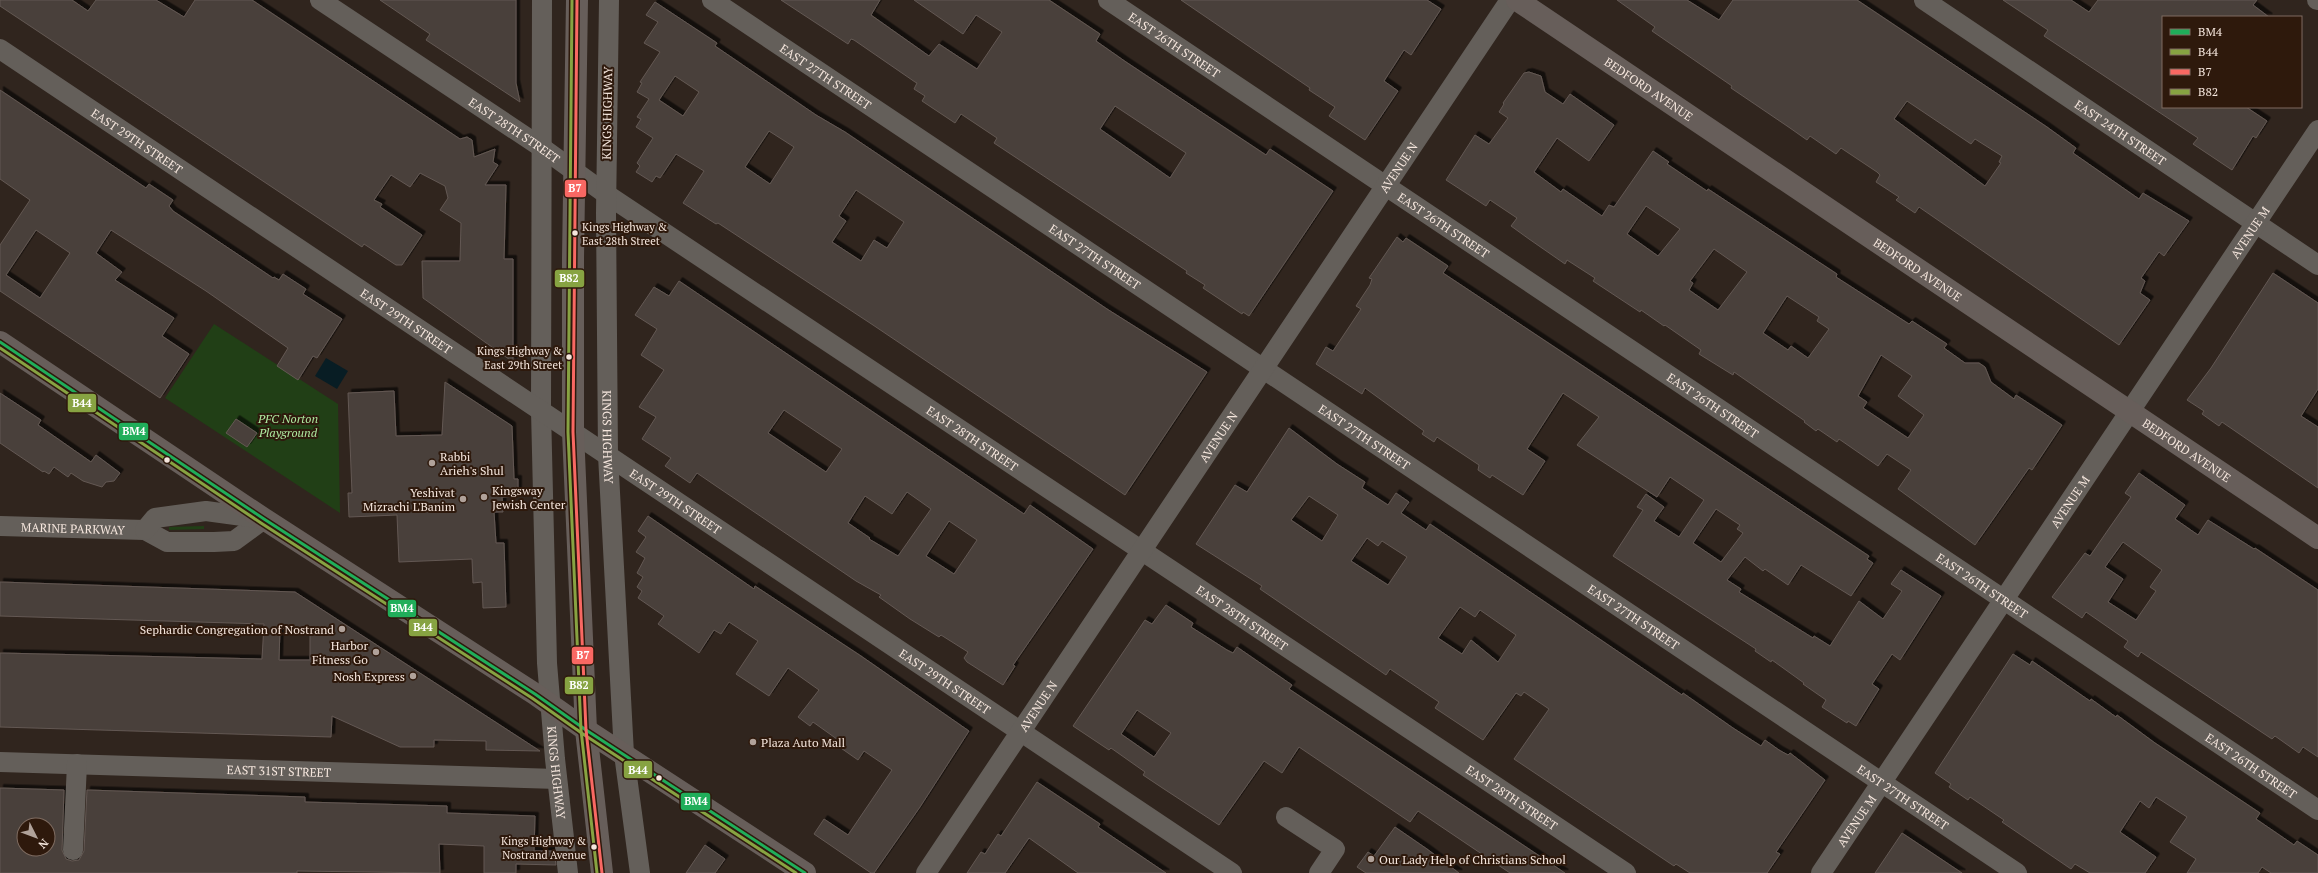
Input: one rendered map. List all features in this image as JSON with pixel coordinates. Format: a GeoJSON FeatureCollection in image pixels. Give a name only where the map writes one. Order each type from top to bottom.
{"type":"FeatureCollection","features":[{"type":"Feature","properties":{"kind":"main road"},"geometry":{"type":"LineString","coordinates":[[577,0],[574,171],[573,432],[586,730],[602,873]]}},
{"type":"Feature","properties":{"kind":"main road","name":"BEDFORD AVENUE"},"geometry":{"type":"LineString","coordinates":[[1517,0],[2318,538]]}},
{"type":"Feature","properties":{"kind":"main road"},"geometry":{"type":"LineString","coordinates":[[0,342],[264,519],[549,704],[586,730],[805,873]]}},
{"type":"Feature","properties":{"kind":"street","name":"EAST 28TH STREET"},"geometry":{"type":"LineString","coordinates":[[320,0],[541,148],[606,194],[1626,873]]}},
{"type":"Feature","properties":{"kind":"street","name":"KINGS HIGHWAY"},"geometry":{"type":"LineString","coordinates":[[542,0],[541,410],[549,704],[568,873]]}},
{"type":"Feature","properties":{"kind":"street","name":"KINGS HIGHWAY"},"geometry":{"type":"LineString","coordinates":[[609,0],[606,194],[608,455],[624,754],[640,873]]}},
{"type":"Feature","properties":{"kind":"street","name":"EAST 27TH STREET"},"geometry":{"type":"LineString","coordinates":[[712,0],[2017,873]]}},
{"type":"Feature","properties":{"kind":"street","name":"EAST 26TH STREET"},"geometry":{"type":"LineString","coordinates":[[1108,0],[2318,810]]}},
{"type":"Feature","properties":{"kind":"street","name":"AVENUE N"},"geometry":{"type":"LineString","coordinates":[[926,873],[1510,0]]}},
{"type":"Feature","properties":{"kind":"street","name":"EAST 24TH STREET"},"geometry":{"type":"LineString","coordinates":[[1924,0],[2318,265]]}},
{"type":"Feature","properties":{"kind":"street","name":"EAST 29TH STREET"},"geometry":{"type":"LineString","coordinates":[[0,49],[1232,873]]}},
{"type":"Feature","properties":{"kind":"street","name":"AVENUE M"},"geometry":{"type":"LineString","coordinates":[[1821,873],[2318,130]]}},
{"type":"Feature","properties":{"kind":"street"},"geometry":{"type":"LineString","coordinates":[[145,530],[155,518],[206,511],[264,519]]}},
{"type":"Feature","properties":{"kind":"street","name":"MARINE PARKWAY"},"geometry":{"type":"LineString","coordinates":[[0,526],[145,530],[167,542],[234,541],[264,519]]}},
{"type":"Feature","properties":{"kind":"street","name":"EAST 31ST STREET"},"geometry":{"type":"LineString","coordinates":[[0,762],[557,779]]}},
{"type":"Feature","properties":{"kind":"street"},"geometry":{"type":"LineString","coordinates":[[73,850],[77,764]]}},
{"type":"Feature","properties":{"kind":"street"},"geometry":{"type":"LineString","coordinates":[[1286,817],[1335,849],[1319,873]]}},
{"type":"Feature","properties":{"kind":"green space","name":"PFC Norton Playground"},"geometry":{"type":"Polygon","coordinates":[[[214,324],[338,404],[340,513],[165,398],[214,324]]]}},
{"type":"Feature","properties":{"kind":"green space"},"geometry":{"type":"Polygon","coordinates":[[[204,526],[204,529],[169,530],[169,527],[204,526]]]}},
{"type":"Feature","properties":{"kind":"water"},"geometry":{"type":"Polygon","coordinates":[[[326,358],[348,371],[337,389],[315,376],[326,358]]]}},
{"type":"Feature","properties":{"kind":"building"},"geometry":{"type":"Polygon","coordinates":[[[0,0],[72,0],[88,11],[96,0],[156,0],[184,17],[195,0],[252,0],[460,139],[467,137],[472,140],[474,157],[495,149],[493,162],[498,165],[485,185],[506,185],[504,259],[513,259],[513,362],[423,298],[422,261],[460,261],[461,223],[440,210],[448,198],[445,186],[420,173],[410,187],[391,175],[374,200],[382,204],[380,207],[422,235],[402,265],[396,265],[364,244],[362,247],[0,6],[0,0]]]}},
{"type":"Feature","properties":{"kind":"building"},"geometry":{"type":"Polygon","coordinates":[[[380,0],[516,0],[516,83],[520,102],[426,40],[430,34],[380,0]]]}},
{"type":"Feature","properties":{"kind":"building"},"geometry":{"type":"Polygon","coordinates":[[[781,0],[880,0],[871,15],[929,56],[939,44],[977,69],[1002,32],[976,15],[963,34],[914,0],[1049,0],[1100,34],[1096,41],[1126,62],[1266,155],[1270,149],[1333,191],[1249,316],[1243,312],[1242,314],[1203,288],[1205,285],[1186,273],[1187,271],[994,143],[997,138],[961,114],[955,123],[922,101],[925,96],[914,89],[917,83],[854,40],[851,39],[848,44],[781,0]],[[1115,106],[1100,129],[1170,178],[1186,153],[1115,106]]]}},
{"type":"Feature","properties":{"kind":"building"},"geometry":{"type":"Polygon","coordinates":[[[1181,0],[1427,0],[1441,9],[1411,55],[1404,50],[1384,81],[1398,91],[1365,140],[1329,116],[1335,107],[1309,90],[1310,88],[1181,0]]]}},
{"type":"Feature","properties":{"kind":"building"},"geometry":{"type":"Polygon","coordinates":[[[1617,0],[1687,0],[1719,20],[1733,0],[1857,0],[2047,127],[2076,148],[2073,153],[2139,199],[2143,193],[2189,221],[2164,256],[2159,252],[2141,278],[2145,281],[2140,293],[2150,300],[2119,345],[1919,207],[1915,213],[1896,200],[1899,197],[1876,182],[1880,175],[1877,172],[1841,148],[1836,154],[1810,136],[1807,140],[1731,88],[1732,86],[1652,31],[1655,27],[1617,0]],[[1907,101],[1894,119],[1985,186],[2001,163],[1999,162],[2002,156],[1975,139],[1971,144],[1907,101]]]}},
{"type":"Feature","properties":{"kind":"building"},"geometry":{"type":"Polygon","coordinates":[[[2003,0],[2071,0],[2089,12],[2098,0],[2257,0],[2253,5],[2268,16],[2162,16],[2162,108],[2248,108],[2267,121],[2256,138],[2253,136],[2232,170],[2193,144],[2198,138],[2044,36],[2048,30],[2003,0]]]}},
{"type":"Feature","properties":{"kind":"building"},"geometry":{"type":"Polygon","coordinates":[[[655,2],[717,43],[715,46],[816,115],[845,132],[1107,309],[1207,372],[1125,495],[873,325],[718,223],[716,224],[683,203],[704,171],[676,154],[660,178],[656,176],[652,182],[636,172],[640,166],[637,163],[653,138],[636,127],[641,119],[637,117],[649,99],[637,92],[642,83],[640,82],[660,52],[644,43],[658,22],[646,15],[655,2]],[[675,76],[659,100],[683,116],[699,92],[675,76]],[[769,131],[745,167],[770,184],[794,147],[769,131]],[[856,190],[839,216],[846,221],[832,242],[861,261],[874,240],[887,248],[904,222],[856,190]]]}},
{"type":"Feature","properties":{"kind":"building"},"geometry":{"type":"Polygon","coordinates":[[[1529,72],[1541,76],[1545,92],[1563,104],[1570,94],[1614,125],[1589,161],[1557,138],[1534,172],[1561,192],[1563,189],[1602,216],[1609,205],[1614,207],[1653,151],[1669,162],[1667,164],[1707,191],[1708,189],[1837,274],[1836,277],[1909,324],[1912,321],[1947,344],[1944,348],[1965,363],[1979,363],[1985,367],[1991,382],[2014,399],[2016,395],[2062,425],[2032,470],[2029,468],[1975,545],[1898,489],[1911,470],[1887,454],[1878,466],[1839,439],[1837,442],[1818,429],[1816,431],[1804,422],[1805,421],[1734,372],[1733,375],[1699,354],[1701,350],[1665,325],[1664,326],[1641,310],[1640,312],[1593,281],[1595,278],[1567,260],[1565,264],[1529,239],[1511,226],[1517,218],[1490,200],[1486,206],[1446,180],[1475,135],[1489,144],[1508,118],[1499,112],[1504,104],[1503,103],[1524,73],[1529,72]],[[1646,206],[1627,234],[1658,256],[1680,229],[1646,206]],[[1714,249],[1690,281],[1693,283],[1689,290],[1718,310],[1747,272],[1714,249]],[[1787,296],[1763,333],[1788,350],[1791,346],[1808,358],[1829,329],[1817,321],[1819,317],[1787,296]],[[1881,355],[1858,396],[1867,402],[1863,408],[1908,438],[1924,415],[1898,396],[1912,376],[1881,355]]]}},
{"type":"Feature","properties":{"kind":"building"},"geometry":{"type":"Polygon","coordinates":[[[0,90],[146,188],[149,184],[173,200],[169,206],[173,211],[273,278],[274,277],[279,280],[283,274],[306,289],[303,294],[342,319],[317,358],[313,356],[298,380],[277,366],[288,348],[206,291],[111,230],[96,253],[122,272],[115,280],[174,318],[162,336],[189,354],[160,398],[0,291],[0,245],[30,200],[0,179],[0,90]],[[36,230],[6,275],[40,298],[70,253],[36,230]]]}},
{"type":"Feature","properties":{"kind":"building"},"geometry":{"type":"Polygon","coordinates":[[[1397,237],[1403,242],[1406,238],[1448,266],[1443,273],[1869,556],[1867,559],[1873,563],[1851,596],[1801,565],[1788,585],[1765,569],[1763,571],[1745,557],[1727,580],[1741,589],[1739,592],[1813,638],[1814,636],[1830,646],[1859,601],[1883,619],[1902,591],[1891,584],[1901,570],[1941,596],[1900,660],[1892,654],[1872,684],[1879,689],[1856,726],[1848,721],[1847,723],[1822,707],[1826,700],[1772,660],[1771,662],[1755,651],[1756,649],[1613,556],[1643,510],[1637,507],[1646,494],[1664,507],[1654,521],[1679,537],[1704,500],[1670,477],[1657,497],[1577,445],[1599,417],[1563,393],[1527,449],[1545,461],[1523,495],[1492,475],[1490,478],[1478,470],[1479,465],[1437,437],[1434,442],[1422,434],[1424,431],[1365,388],[1362,394],[1316,364],[1326,347],[1333,351],[1361,309],[1356,306],[1370,285],[1372,279],[1369,278],[1397,237]],[[1716,509],[1693,543],[1721,562],[1743,533],[1737,529],[1740,525],[1716,509]]]}},
{"type":"Feature","properties":{"kind":"building"},"geometry":{"type":"Polygon","coordinates":[[[2273,273],[2318,303],[2318,389],[2301,416],[2318,427],[2318,488],[2222,422],[2219,426],[2202,414],[2204,411],[2187,400],[2211,368],[2273,273]]]}},
{"type":"Feature","properties":{"kind":"building"},"geometry":{"type":"Polygon","coordinates":[[[679,281],[1024,514],[1030,505],[1093,549],[1013,665],[1015,666],[1003,685],[967,662],[964,658],[968,652],[941,635],[939,637],[910,619],[879,597],[881,595],[856,581],[697,473],[690,483],[665,466],[671,458],[642,439],[656,417],[639,407],[664,370],[641,355],[657,329],[635,315],[654,287],[669,296],[679,281]],[[784,410],[768,433],[826,472],[842,449],[784,410]],[[907,492],[892,514],[865,496],[848,523],[870,538],[869,539],[898,556],[931,509],[907,492]],[[949,521],[926,556],[954,574],[977,540],[949,521]]]}},
{"type":"Feature","properties":{"kind":"building"},"geometry":{"type":"Polygon","coordinates":[[[445,382],[512,426],[514,479],[518,479],[518,496],[502,497],[503,512],[494,512],[496,543],[504,543],[506,607],[483,608],[482,582],[473,583],[472,559],[399,562],[397,515],[349,517],[348,493],[352,493],[348,393],[394,391],[396,436],[442,435],[445,382]]]}},
{"type":"Feature","properties":{"kind":"building"},"geometry":{"type":"Polygon","coordinates":[[[0,393],[41,420],[38,425],[91,462],[96,455],[120,473],[114,481],[106,482],[102,487],[83,481],[71,473],[68,477],[54,467],[49,474],[44,471],[43,472],[0,443],[0,393]]]}},
{"type":"Feature","properties":{"kind":"building"},"geometry":{"type":"Polygon","coordinates":[[[236,419],[257,433],[247,447],[226,433],[236,419]]]}},
{"type":"Feature","properties":{"kind":"building"},"geometry":{"type":"Polygon","coordinates":[[[1289,428],[1337,464],[1365,482],[1362,488],[1388,505],[1396,493],[1409,502],[1401,513],[1426,530],[1430,524],[1682,695],[1683,693],[1761,746],[1765,740],[1788,755],[1790,753],[1825,780],[1776,852],[1780,854],[1767,873],[1690,873],[1676,864],[1674,866],[1514,759],[1549,709],[1524,692],[1521,696],[1516,693],[1483,740],[1435,708],[1439,702],[1390,669],[1386,675],[1260,589],[1262,586],[1196,544],[1235,485],[1247,492],[1289,428]],[[1309,496],[1291,520],[1322,541],[1338,515],[1309,496]],[[1367,538],[1351,561],[1388,585],[1407,557],[1382,541],[1378,546],[1367,538]],[[1460,607],[1438,638],[1462,654],[1471,640],[1498,662],[1516,635],[1480,610],[1475,617],[1460,607]]]}},
{"type":"Feature","properties":{"kind":"building"},"geometry":{"type":"Polygon","coordinates":[[[2139,473],[2185,505],[2175,519],[2198,535],[2208,520],[2254,549],[2255,548],[2318,590],[2318,757],[2303,747],[2299,753],[2275,736],[2272,739],[2141,652],[2138,657],[2124,647],[2128,641],[2086,612],[2082,618],[2052,597],[2085,553],[2090,556],[2131,497],[2125,493],[2139,473]],[[2123,542],[2105,567],[2123,579],[2108,602],[2136,620],[2156,591],[2150,587],[2162,570],[2123,542]]]}},
{"type":"Feature","properties":{"kind":"building"},"geometry":{"type":"Polygon","coordinates":[[[648,516],[754,589],[755,586],[861,656],[969,731],[920,807],[874,873],[871,873],[814,834],[824,819],[848,835],[892,770],[864,751],[858,760],[838,746],[841,742],[813,722],[810,726],[798,717],[819,690],[788,668],[769,696],[736,674],[758,641],[729,622],[721,634],[714,630],[699,653],[658,624],[664,616],[638,598],[642,591],[637,587],[643,577],[637,573],[645,558],[636,552],[646,537],[638,531],[648,516]]]}},
{"type":"Feature","properties":{"kind":"building"},"geometry":{"type":"Polygon","coordinates":[[[0,582],[295,592],[540,751],[486,750],[486,741],[434,740],[434,747],[400,747],[332,716],[331,737],[0,727],[0,653],[262,659],[264,624],[0,616],[0,582]],[[280,628],[279,660],[310,660],[310,629],[280,628]]]}},
{"type":"Feature","properties":{"kind":"building"},"geometry":{"type":"Polygon","coordinates":[[[1166,605],[1193,623],[1191,627],[1227,650],[1233,653],[1237,647],[1292,685],[1289,689],[1565,873],[1510,873],[1418,811],[1410,822],[1299,747],[1282,773],[1264,761],[1219,825],[1143,775],[1145,772],[1111,748],[1109,750],[1073,726],[1145,620],[1152,624],[1166,605]],[[1137,710],[1121,734],[1154,757],[1171,733],[1137,710]]]}},
{"type":"Feature","properties":{"kind":"building"},"geometry":{"type":"Polygon","coordinates":[[[2013,654],[2030,665],[2032,661],[2090,701],[2091,699],[2116,717],[2117,715],[2155,743],[2260,813],[2256,819],[2294,845],[2297,841],[2318,855],[2318,873],[2271,873],[2262,867],[2258,873],[2187,873],[2196,859],[2170,842],[2187,817],[2156,797],[2149,808],[2140,801],[2120,832],[2156,857],[2145,873],[2090,873],[2075,864],[2071,869],[2002,822],[2004,820],[1970,797],[1968,800],[1949,787],[1951,784],[1935,773],[2013,654]]]}},
{"type":"Feature","properties":{"kind":"building"},"geometry":{"type":"Polygon","coordinates":[[[1037,782],[1100,824],[1098,827],[1166,873],[1078,873],[1029,838],[1005,873],[967,873],[981,852],[985,854],[998,834],[1001,836],[1037,782]]]}},
{"type":"Feature","properties":{"kind":"building"},"geometry":{"type":"Polygon","coordinates":[[[0,788],[64,790],[62,850],[66,859],[72,861],[79,860],[84,851],[87,790],[305,797],[305,802],[447,806],[447,813],[535,816],[534,851],[554,851],[556,865],[516,864],[516,873],[484,873],[484,846],[439,844],[440,873],[297,871],[297,873],[0,873],[0,788]]]}},
{"type":"Feature","properties":{"kind":"building"},"geometry":{"type":"Polygon","coordinates":[[[1395,827],[1459,873],[1366,873],[1357,867],[1368,852],[1374,856],[1395,827]]]}},
{"type":"Feature","properties":{"kind":"building"},"geometry":{"type":"Polygon","coordinates":[[[1902,833],[1962,873],[1875,873],[1902,833]]]}},
{"type":"Feature","properties":{"kind":"building"},"geometry":{"type":"Polygon","coordinates":[[[705,845],[725,859],[715,873],[686,873],[705,845]]]}},
{"type":"Feature","properties":{"kind":"transit line","name":"B82"},"geometry":{"type":"LineString","coordinates":[[572,0],[568,432],[581,730],[597,873]]}},
{"type":"Feature","properties":{"kind":"transit line","name":"B7"},"geometry":{"type":"LineString","coordinates":[[577,0],[573,432],[586,730],[602,873]]}},
{"type":"Feature","properties":{"kind":"transit line","name":"BM4"},"geometry":{"type":"LineString","coordinates":[[0,342],[264,519],[535,694],[586,730],[805,873]]}},
{"type":"Feature","properties":{"kind":"transit line","name":"B44"},"geometry":{"type":"LineString","coordinates":[[0,348],[261,523],[532,698],[583,734],[796,873]]}},
{"type":"Feature","properties":{"kind":"place","name":"Kings Highway & East 28th Street"},"geometry":{"type":"Point","coordinates":[575,233]}},
{"type":"Feature","properties":{"kind":"place","name":"Kings Highway & East 29th Street"},"geometry":{"type":"Point","coordinates":[569,357]}},
{"type":"Feature","properties":{"kind":"place","name":"Rabbi Arieh's Shul"},"geometry":{"type":"Point","coordinates":[432,463]}},
{"type":"Feature","properties":{"kind":"place","name":"Kingsway Jewish Center"},"geometry":{"type":"Point","coordinates":[484,497]}},
{"type":"Feature","properties":{"kind":"place","name":"Yeshivat Mizrachi L'Banim"},"geometry":{"type":"Point","coordinates":[463,499]}},
{"type":"Feature","properties":{"kind":"place","name":"Sephardic Congregation of Nostrand"},"geometry":{"type":"Point","coordinates":[342,629]}},
{"type":"Feature","properties":{"kind":"place","name":"Harbor Fitness Go"},"geometry":{"type":"Point","coordinates":[376,652]}},
{"type":"Feature","properties":{"kind":"place","name":"Nosh Express"},"geometry":{"type":"Point","coordinates":[413,676]}},
{"type":"Feature","properties":{"kind":"place","name":"Plaza Auto Mall"},"geometry":{"type":"Point","coordinates":[753,742]}},
{"type":"Feature","properties":{"kind":"place","name":"Kings Highway & Nostrand Avenue"},"geometry":{"type":"Point","coordinates":[594,847]}},
{"type":"Feature","properties":{"kind":"place","name":"Our Lady Help of Christians School"},"geometry":{"type":"Point","coordinates":[1371,859]}}]}
